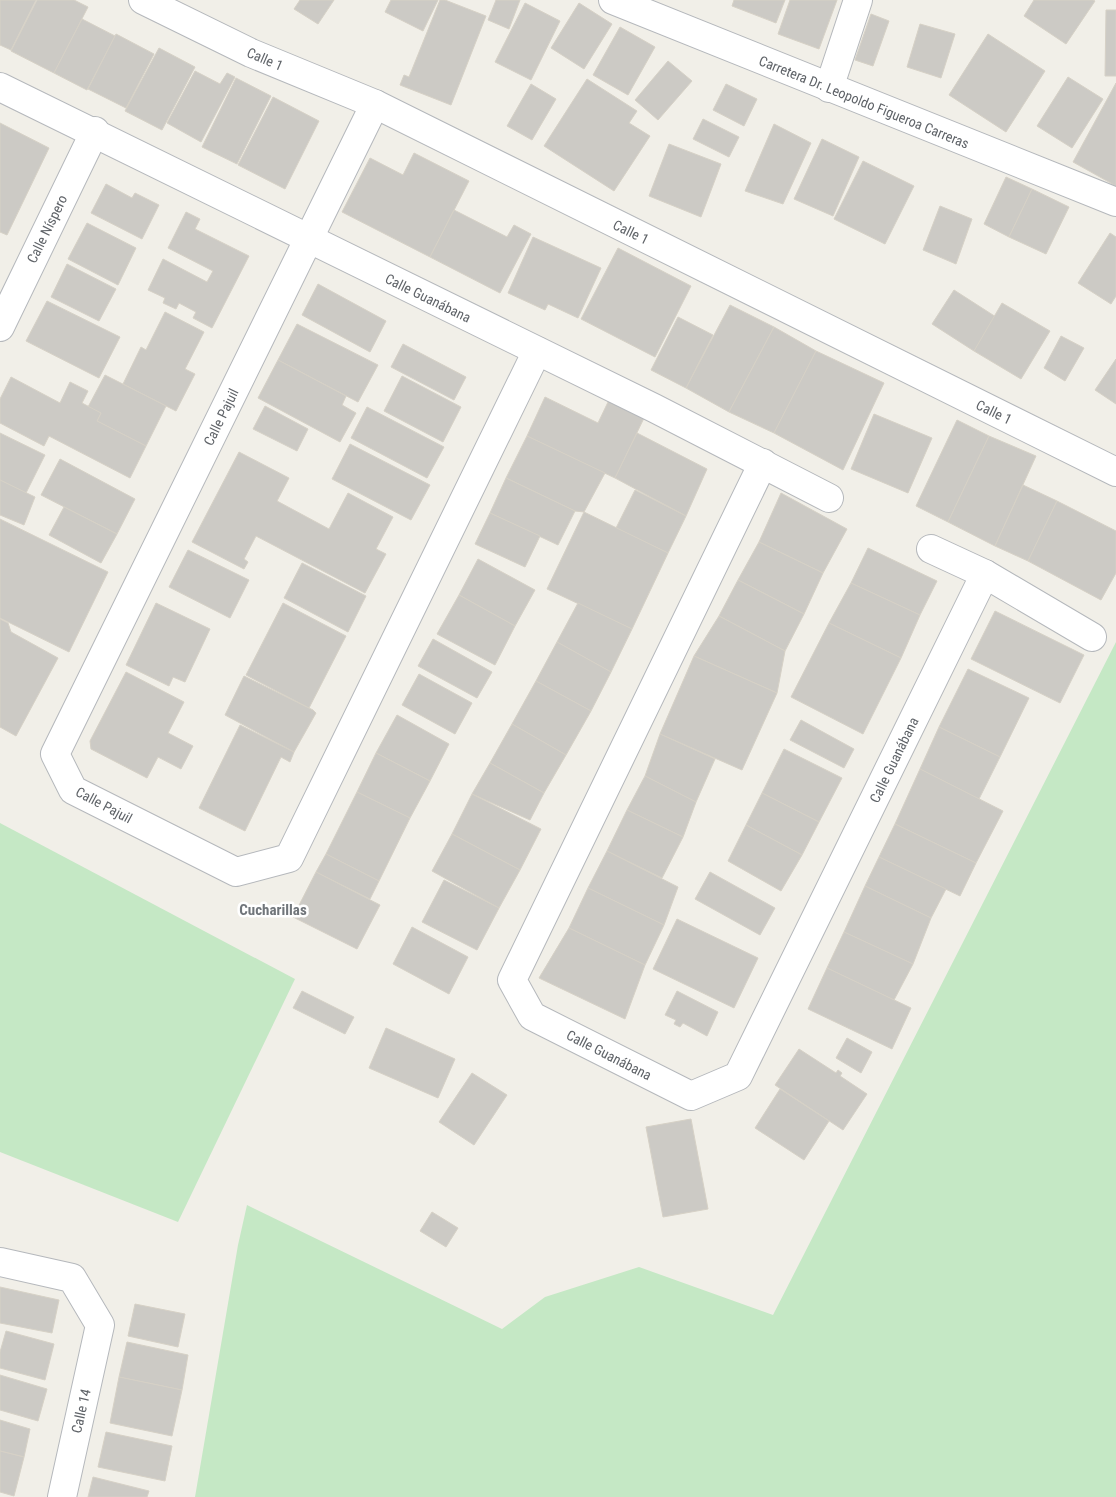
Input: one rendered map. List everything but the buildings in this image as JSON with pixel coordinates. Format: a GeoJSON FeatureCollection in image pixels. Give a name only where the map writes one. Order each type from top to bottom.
{"type":"FeatureCollection","features":[{"type":"Feature","properties":{"kind":"street","name":"Calle 1"},"geometry":{"type":"LineString","coordinates":[[143,0],[251,53],[375,104],[1116,472]]}},
{"type":"Feature","properties":{"kind":"street","name":"Carretera Dr. Leopoldo Figueroa Carreras"},"geometry":{"type":"LineString","coordinates":[[613,0],[655,9],[829,88],[1116,202]]}},
{"type":"Feature","properties":{"kind":"street"},"geometry":{"type":"LineString","coordinates":[[829,88],[858,0]]}},
{"type":"Feature","properties":{"kind":"street","name":"Calle Guanábana"},"geometry":{"type":"LineString","coordinates":[[0,87],[95,131],[308,239],[763,463],[829,498]]}},
{"type":"Feature","properties":{"kind":"street","name":"Calle Pajuil"},"geometry":{"type":"LineString","coordinates":[[375,104],[55,754],[72,790],[236,872],[289,858],[537,351]]}},
{"type":"Feature","properties":{"kind":"street","name":"Calle Níspero"},"geometry":{"type":"LineString","coordinates":[[0,327],[95,131]]}},
{"type":"Feature","properties":{"kind":"street","name":"Calle Guanábana"},"geometry":{"type":"LineString","coordinates":[[763,463],[512,980],[532,1016],[691,1096],[738,1076],[985,574]]}},
{"type":"Feature","properties":{"kind":"street"},"geometry":{"type":"LineString","coordinates":[[932,549],[985,574],[1092,637]]}},
{"type":"Feature","properties":{"kind":"street","name":"Calle 14"},"geometry":{"type":"LineString","coordinates":[[0,1262],[72,1278],[100,1325],[62,1497]]}},
{"type":"Feature","properties":{"kind":"green space"},"geometry":{"type":"Polygon","coordinates":[[[1116,642],[1116,1497],[195,1497],[238,1245],[247,1205],[502,1329],[545,1297],[639,1267],[773,1315],[1116,642]]]}},
{"type":"Feature","properties":{"kind":"green space"},"geometry":{"type":"Polygon","coordinates":[[[0,823],[295,979],[178,1222],[0,1152],[0,823]]]}},
{"type":"Feature","properties":{"kind":"district","name":"Cucharillas"},"geometry":{"type":"Point","coordinates":[273,910]}}]}
